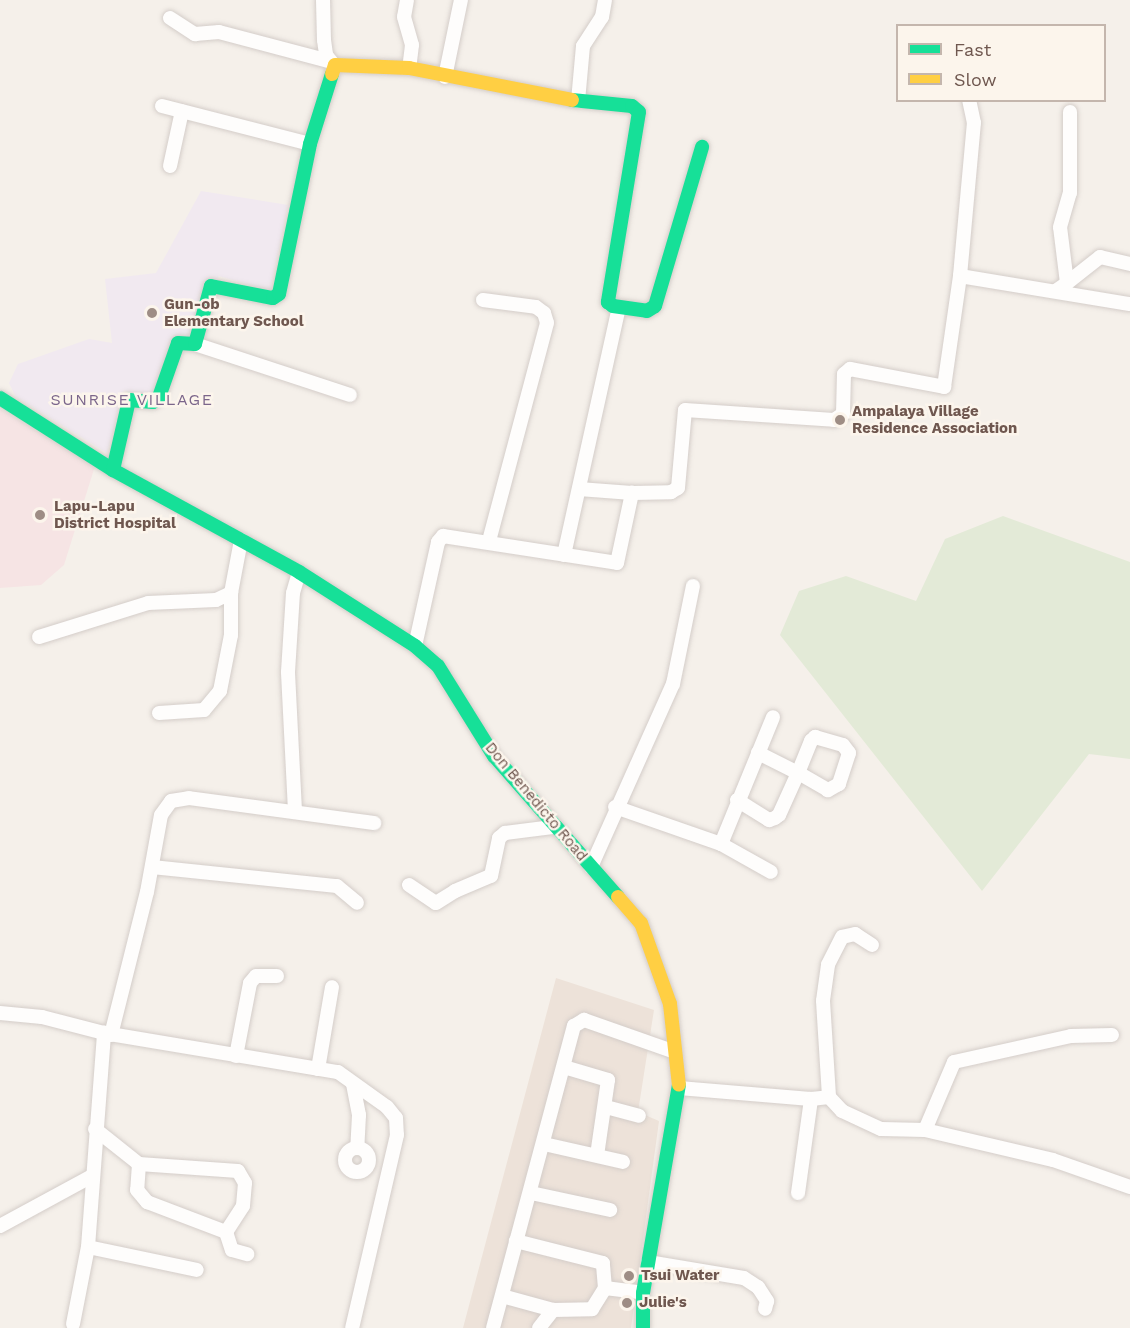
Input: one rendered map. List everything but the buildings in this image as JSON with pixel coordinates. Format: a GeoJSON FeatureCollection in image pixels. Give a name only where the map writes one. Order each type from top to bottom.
{"type":"FeatureCollection","features":[{"type":"Feature","properties":{"kind":"street"},"geometry":{"type":"LineString","coordinates":[[195,344],[209,290],[214,284],[273,298],[279,294],[310,144],[332,63],[324,40],[323,0]]}},
{"type":"Feature","properties":{"kind":"street"},"geometry":{"type":"LineString","coordinates":[[406,0],[404,17],[412,45],[409,68]]}},
{"type":"Feature","properties":{"kind":"street"},"geometry":{"type":"LineString","coordinates":[[445,76],[460,0]]}},
{"type":"Feature","properties":{"kind":"street"},"geometry":{"type":"LineString","coordinates":[[578,101],[583,46],[602,17],[605,0]]}},
{"type":"Feature","properties":{"kind":"street"},"geometry":{"type":"LineString","coordinates":[[170,18],[195,34],[219,32],[332,63],[409,68],[578,101],[632,106],[639,112],[608,302],[619,307],[647,311],[655,306],[702,147]]}},
{"type":"Feature","properties":{"kind":"street"},"geometry":{"type":"LineString","coordinates":[[579,489],[632,493],[678,488],[683,414],[690,407],[834,420],[843,414],[844,374],[850,369],[944,387],[960,276],[974,123],[969,102]]}},
{"type":"Feature","properties":{"kind":"street"},"geometry":{"type":"LineString","coordinates":[[162,106],[310,144]]}},
{"type":"Feature","properties":{"kind":"street"},"geometry":{"type":"LineString","coordinates":[[170,166],[182,111]]}},
{"type":"Feature","properties":{"kind":"street"},"geometry":{"type":"LineString","coordinates":[[1062,287],[1060,227],[1070,193],[1070,112]]}},
{"type":"Feature","properties":{"kind":"street"},"geometry":{"type":"LineString","coordinates":[[1062,287],[1100,257],[1130,264]]}},
{"type":"Feature","properties":{"kind":"street"},"geometry":{"type":"LineString","coordinates":[[960,276],[1062,287],[1130,304]]}},
{"type":"Feature","properties":{"kind":"street"},"geometry":{"type":"LineString","coordinates":[[483,300],[537,307],[544,313],[547,323],[489,541]]}},
{"type":"Feature","properties":{"kind":"street"},"geometry":{"type":"LineString","coordinates":[[564,555],[619,307]]}},
{"type":"Feature","properties":{"kind":"street"},"geometry":{"type":"LineString","coordinates":[[113,470],[129,400],[156,400],[178,343],[195,344],[350,395]]}},
{"type":"Feature","properties":{"kind":"street","name":"Don Benedicto Road"},"geometry":{"type":"LineString","coordinates":[[0,398],[113,470],[299,572],[415,646],[438,666],[494,756],[553,827],[641,923],[670,1004],[679,1088],[643,1293],[643,1328]]}},
{"type":"Feature","properties":{"kind":"street"},"geometry":{"type":"LineString","coordinates":[[415,646],[438,542],[443,536],[489,541],[617,563],[632,493]]}},
{"type":"Feature","properties":{"kind":"street"},"geometry":{"type":"LineString","coordinates":[[159,713],[204,710],[220,692],[231,635],[231,592],[241,540]]}},
{"type":"Feature","properties":{"kind":"street"},"geometry":{"type":"LineString","coordinates":[[295,811],[288,672],[293,593],[299,572]]}},
{"type":"Feature","properties":{"kind":"street"},"geometry":{"type":"LineString","coordinates":[[591,867],[615,807],[673,684],[693,586]]}},
{"type":"Feature","properties":{"kind":"street"},"geometry":{"type":"LineString","coordinates":[[39,637],[148,603],[216,600],[231,592]]}},
{"type":"Feature","properties":{"kind":"street"},"geometry":{"type":"LineString","coordinates":[[721,844],[737,800],[773,717]]}},
{"type":"Feature","properties":{"kind":"street"},"geometry":{"type":"LineString","coordinates":[[737,800],[769,819],[775,818],[798,773],[758,753]]}},
{"type":"Feature","properties":{"kind":"street"},"geometry":{"type":"LineString","coordinates":[[74,1324],[88,1247],[95,1129],[107,1034],[152,867],[161,815],[171,801],[189,798],[374,823]]}},
{"type":"Feature","properties":{"kind":"street"},"geometry":{"type":"LineString","coordinates":[[615,807],[721,844],[771,872]]}},
{"type":"Feature","properties":{"kind":"street"},"geometry":{"type":"LineString","coordinates":[[409,885],[436,903],[455,891],[491,876],[499,838],[505,833],[553,827]]}},
{"type":"Feature","properties":{"kind":"street"},"geometry":{"type":"LineString","coordinates":[[152,867],[337,886],[357,903]]}},
{"type":"Feature","properties":{"kind":"street"},"geometry":{"type":"LineString","coordinates":[[872,945],[848,934],[842,936],[828,965],[823,1001],[829,1097],[842,1111],[881,1129],[925,1130],[1053,1160],[1130,1187]]}},
{"type":"Feature","properties":{"kind":"street"},"geometry":{"type":"LineString","coordinates":[[236,1056],[250,983],[256,976],[277,976]]}},
{"type":"Feature","properties":{"kind":"street"},"geometry":{"type":"LineString","coordinates":[[318,1069],[332,987]]}},
{"type":"Feature","properties":{"kind":"street"},"geometry":{"type":"LineString","coordinates":[[0,1013],[42,1017],[107,1034],[338,1072],[387,1107],[396,1118],[397,1135],[352,1328]]}},
{"type":"Feature","properties":{"kind":"street"},"geometry":{"type":"LineString","coordinates":[[493,1328],[574,1026],[584,1020],[675,1052]]}},
{"type":"Feature","properties":{"kind":"street"},"geometry":{"type":"LineString","coordinates":[[925,1130],[954,1062],[1071,1036],[1112,1035]]}},
{"type":"Feature","properties":{"kind":"street"},"geometry":{"type":"LineString","coordinates":[[564,1067],[608,1080],[606,1107],[597,1155]]}},
{"type":"Feature","properties":{"kind":"street"},"geometry":{"type":"LineString","coordinates":[[353,1084],[358,1115],[357,1148]]}},
{"type":"Feature","properties":{"kind":"street"},"geometry":{"type":"LineString","coordinates":[[679,1088],[811,1099],[829,1097]]}},
{"type":"Feature","properties":{"kind":"street"},"geometry":{"type":"LineString","coordinates":[[798,1193],[811,1099]]}},
{"type":"Feature","properties":{"kind":"street"},"geometry":{"type":"LineString","coordinates":[[606,1107],[639,1116]]}},
{"type":"Feature","properties":{"kind":"street"},"geometry":{"type":"LineString","coordinates":[[95,1129],[139,1164],[238,1171],[245,1183],[243,1206],[226,1232]]}},
{"type":"Feature","properties":{"kind":"street"},"geometry":{"type":"LineString","coordinates":[[544,1144],[623,1162]]}},
{"type":"Feature","properties":{"kind":"street"},"geometry":{"type":"LineString","coordinates":[[139,1164],[137,1190],[147,1202],[226,1232]]}},
{"type":"Feature","properties":{"kind":"street"},"geometry":{"type":"LineString","coordinates":[[0,1226],[92,1176]]}},
{"type":"Feature","properties":{"kind":"street"},"geometry":{"type":"LineString","coordinates":[[531,1193],[610,1210]]}},
{"type":"Feature","properties":{"kind":"street"},"geometry":{"type":"LineString","coordinates":[[226,1232],[232,1251],[247,1254]]}},
{"type":"Feature","properties":{"kind":"street"},"geometry":{"type":"LineString","coordinates":[[502,1296],[553,1310],[592,1309],[605,1288],[603,1263],[516,1241]]}},
{"type":"Feature","properties":{"kind":"street"},"geometry":{"type":"LineString","coordinates":[[88,1247],[196,1270]]}},
{"type":"Feature","properties":{"kind":"street"},"geometry":{"type":"LineString","coordinates":[[648,1262],[744,1278],[758,1287],[767,1301],[765,1309]]}},
{"type":"Feature","properties":{"kind":"street"},"geometry":{"type":"LineString","coordinates":[[605,1288],[643,1293]]}},
{"type":"Feature","properties":{"kind":"street"},"geometry":{"type":"LineString","coordinates":[[538,1328],[553,1310]]}},
{"type":"Feature","properties":{"kind":"shaded area","name":"Gun-ob Elementary School"},"geometry":{"type":"Polygon","coordinates":[[[201,191],[288,205],[270,291],[219,276],[192,334],[150,396],[124,391],[107,453],[16,397],[9,383],[18,364],[89,339],[112,343],[105,279],[156,273],[201,191]]]}},
{"type":"Feature","properties":{"kind":"shaded area","name":"Lapu-Lapu District Hospital"},"geometry":{"type":"Polygon","coordinates":[[[0,409],[95,466],[64,565],[41,585],[0,588],[0,409]]]}},
{"type":"Feature","properties":{"kind":"shaded area"},"geometry":{"type":"Polygon","coordinates":[[[556,978],[654,1010],[638,1112],[659,1121],[631,1328],[463,1328],[556,978]]]}},
{"type":"Feature","properties":{"kind":"green space"},"geometry":{"type":"Polygon","coordinates":[[[1003,516],[1130,562],[1130,759],[1089,754],[982,891],[780,635],[799,591],[846,576],[916,601],[945,539],[1003,516]]]}},
{"type":"Feature","properties":{"kind":"traffic: fast"},"geometry":{"type":"LineString","coordinates":[[113,470],[129,400],[153,402],[159,397],[178,343],[195,344],[211,286],[273,298],[279,294],[310,144],[332,74]]}},
{"type":"Feature","properties":{"kind":"traffic: fast"},"geometry":{"type":"LineString","coordinates":[[572,100],[632,106],[639,112],[608,302],[613,306],[647,311],[655,306],[702,147]]}},
{"type":"Feature","properties":{"kind":"traffic: fast"},"geometry":{"type":"LineString","coordinates":[[0,398],[113,470],[299,572],[415,646],[438,666],[494,756],[618,897]]}},
{"type":"Feature","properties":{"kind":"traffic: fast"},"geometry":{"type":"LineString","coordinates":[[643,1328],[643,1293],[679,1085]]}},
{"type":"Feature","properties":{"kind":"traffic: slow"},"geometry":{"type":"LineString","coordinates":[[332,74],[335,65],[409,68],[572,100]]}},
{"type":"Feature","properties":{"kind":"traffic: slow"},"geometry":{"type":"LineString","coordinates":[[618,897],[641,923],[670,1004],[679,1085]]}},
{"type":"Feature","properties":{"kind":"place","name":"Gun-ob Elementary School"},"geometry":{"type":"Point","coordinates":[152,313]}},
{"type":"Feature","properties":{"kind":"place","name":"Ampalaya Village Residence Association"},"geometry":{"type":"Point","coordinates":[840,420]}},
{"type":"Feature","properties":{"kind":"place","name":"Lapu-Lapu District Hospital"},"geometry":{"type":"Point","coordinates":[40,515]}},
{"type":"Feature","properties":{"kind":"place","name":"Tsui Water"},"geometry":{"type":"Point","coordinates":[629,1276]}},
{"type":"Feature","properties":{"kind":"place","name":"Julie's"},"geometry":{"type":"Point","coordinates":[627,1303]}},
{"type":"Feature","properties":{"kind":"district","name":"SUNRISE VILLAGE"},"geometry":{"type":"Point","coordinates":[132,400]}}]}
